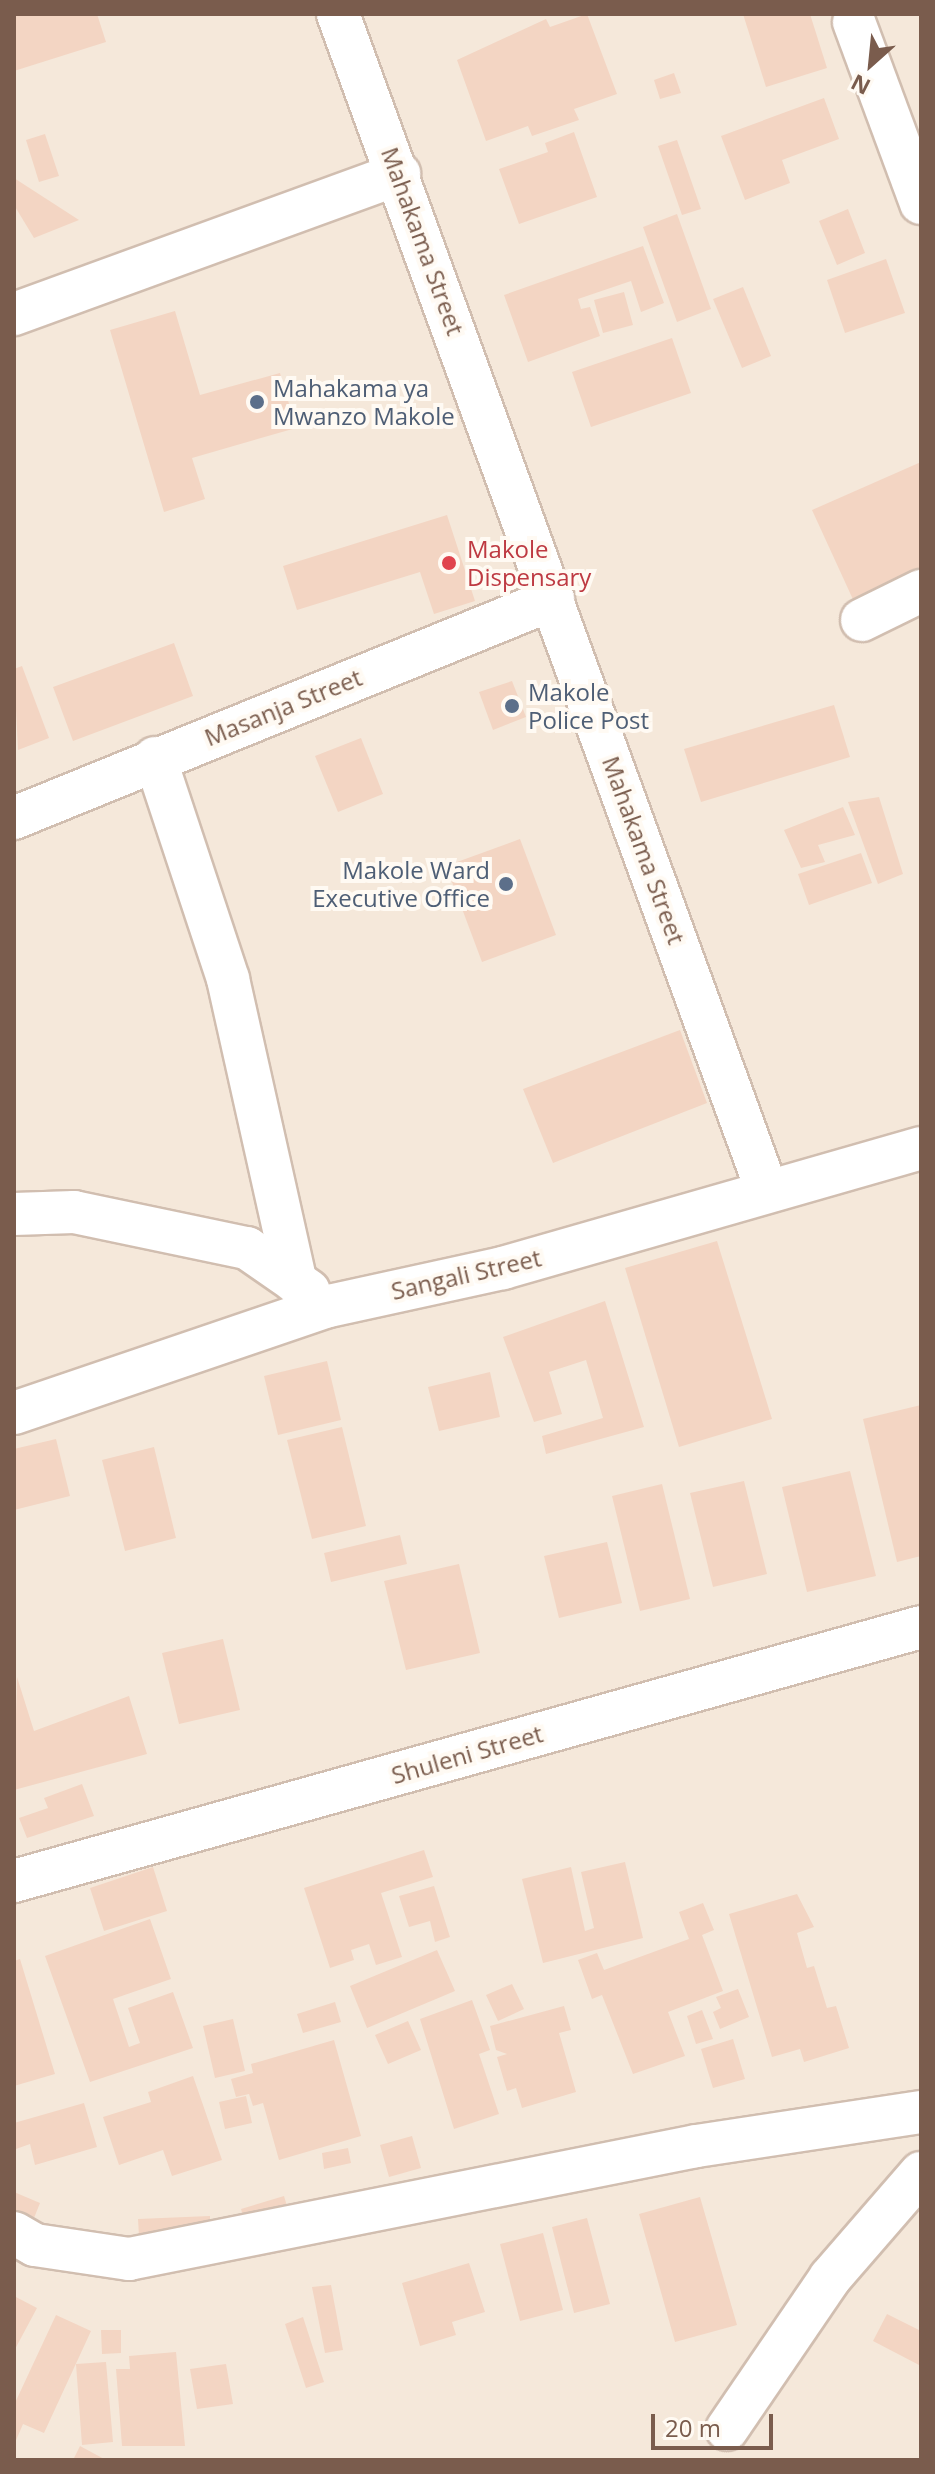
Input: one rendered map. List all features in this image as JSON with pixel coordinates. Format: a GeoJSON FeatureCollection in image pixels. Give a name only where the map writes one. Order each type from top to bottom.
{"type":"FeatureCollection","features":[{"type":"Feature","properties":{"kind":"street","name":"Mahakama Street"},"geometry":{"type":"LineString","coordinates":[[338,14],[399,174],[767,1191]]}},
{"type":"Feature","properties":{"kind":"street"},"geometry":{"type":"LineString","coordinates":[[854,22],[921,203]]}},
{"type":"Feature","properties":{"kind":"street"},"geometry":{"type":"LineString","coordinates":[[14,314],[399,174]]}},
{"type":"Feature","properties":{"kind":"street"},"geometry":{"type":"LineString","coordinates":[[862,620],[921,591]]}},
{"type":"Feature","properties":{"kind":"street","name":"Masanja Street"},"geometry":{"type":"LineString","coordinates":[[14,818],[155,758],[553,599]]}},
{"type":"Feature","properties":{"kind":"street"},"geometry":{"type":"LineString","coordinates":[[155,758],[228,979],[313,1294]]}},
{"type":"Feature","properties":{"kind":"street","name":"Sangali Street"},"geometry":{"type":"LineString","coordinates":[[14,1413],[313,1294],[503,1268],[921,1148]]}},
{"type":"Feature","properties":{"kind":"street"},"geometry":{"type":"LineString","coordinates":[[14,1214],[74,1212],[247,1248],[313,1294]]}},
{"type":"Feature","properties":{"kind":"street","name":"Shuleni Street"},"geometry":{"type":"LineString","coordinates":[[14,1881],[921,1627]]}},
{"type":"Feature","properties":{"kind":"street"},"geometry":{"type":"LineString","coordinates":[[14,2233],[35,2245],[129,2259],[696,2146],[920,2110]]}},
{"type":"Feature","properties":{"kind":"street"},"geometry":{"type":"LineString","coordinates":[[727,2429],[830,2278],[921,2173]]}},
{"type":"Feature","properties":{"kind":"shaded area"},"geometry":{"type":"Polygon","coordinates":[[[14,14],[921,14],[921,2460],[14,2460],[14,14]]]}},
{"type":"Feature","properties":{"kind":"building"},"geometry":{"type":"Polygon","coordinates":[[[14,14],[97,14],[106,42],[14,71],[14,14]]]}},
{"type":"Feature","properties":{"kind":"building"},"geometry":{"type":"Polygon","coordinates":[[[587,14],[617,94],[574,109],[579,120],[532,136],[528,126],[486,141],[457,60],[546,19],[550,27],[587,14]]]}},
{"type":"Feature","properties":{"kind":"building"},"geometry":{"type":"Polygon","coordinates":[[[743,14],[810,14],[827,68],[766,87],[743,14]]]}},
{"type":"Feature","properties":{"kind":"building"},"geometry":{"type":"Polygon","coordinates":[[[674,73],[681,93],[660,99],[654,80],[674,73]]]}},
{"type":"Feature","properties":{"kind":"building"},"geometry":{"type":"Polygon","coordinates":[[[824,98],[839,139],[782,160],[790,183],[745,200],[721,136],[824,98]]]}},
{"type":"Feature","properties":{"kind":"building"},"geometry":{"type":"Polygon","coordinates":[[[574,132],[597,197],[519,224],[499,169],[548,152],[545,143],[574,132]]]}},
{"type":"Feature","properties":{"kind":"building"},"geometry":{"type":"Polygon","coordinates":[[[45,134],[59,176],[39,182],[26,140],[45,134]]]}},
{"type":"Feature","properties":{"kind":"building"},"geometry":{"type":"Polygon","coordinates":[[[677,140],[701,209],[682,215],[658,146],[677,140]]]}},
{"type":"Feature","properties":{"kind":"building"},"geometry":{"type":"Polygon","coordinates":[[[14,178],[79,220],[34,238],[14,205],[14,178]]]}},
{"type":"Feature","properties":{"kind":"building"},"geometry":{"type":"Polygon","coordinates":[[[848,209],[865,253],[837,265],[819,221],[848,209]]]}},
{"type":"Feature","properties":{"kind":"building"},"geometry":{"type":"Polygon","coordinates":[[[677,214],[711,309],[677,322],[643,227],[677,214]]]}},
{"type":"Feature","properties":{"kind":"building"},"geometry":{"type":"Polygon","coordinates":[[[643,246],[664,303],[641,312],[631,281],[578,299],[581,309],[590,307],[600,336],[528,362],[504,295],[643,246]]]}},
{"type":"Feature","properties":{"kind":"building"},"geometry":{"type":"Polygon","coordinates":[[[886,259],[905,313],[845,333],[827,280],[886,259]]]}},
{"type":"Feature","properties":{"kind":"building"},"geometry":{"type":"Polygon","coordinates":[[[743,287],[771,356],[742,368],[713,299],[743,287]]]}},
{"type":"Feature","properties":{"kind":"building"},"geometry":{"type":"Polygon","coordinates":[[[624,292],[633,325],[603,333],[594,300],[624,292]]]}},
{"type":"Feature","properties":{"kind":"building"},"geometry":{"type":"Polygon","coordinates":[[[175,311],[200,395],[280,373],[296,428],[192,458],[205,499],[164,512],[110,330],[175,311]]]}},
{"type":"Feature","properties":{"kind":"building"},"geometry":{"type":"Polygon","coordinates":[[[672,338],[691,393],[591,427],[572,372],[672,338]]]}},
{"type":"Feature","properties":{"kind":"building"},"geometry":{"type":"Polygon","coordinates":[[[921,462],[921,577],[856,606],[812,510],[921,462]]]}},
{"type":"Feature","properties":{"kind":"building"},"geometry":{"type":"Polygon","coordinates":[[[447,515],[475,601],[434,614],[420,572],[297,610],[283,566],[447,515]]]}},
{"type":"Feature","properties":{"kind":"building"},"geometry":{"type":"Polygon","coordinates":[[[174,643],[193,696],[73,741],[53,687],[174,643]]]}},
{"type":"Feature","properties":{"kind":"building"},"geometry":{"type":"Polygon","coordinates":[[[22,666],[49,738],[18,750],[14,669],[22,666]]]}},
{"type":"Feature","properties":{"kind":"building"},"geometry":{"type":"Polygon","coordinates":[[[512,681],[526,717],[493,730],[479,692],[512,681]]]}},
{"type":"Feature","properties":{"kind":"building"},"geometry":{"type":"Polygon","coordinates":[[[834,705],[850,757],[701,802],[684,749],[834,705]]]}},
{"type":"Feature","properties":{"kind":"building"},"geometry":{"type":"Polygon","coordinates":[[[361,738],[383,794],[338,812],[315,756],[361,738]]]}},
{"type":"Feature","properties":{"kind":"building"},"geometry":{"type":"Polygon","coordinates":[[[879,797],[903,874],[878,884],[848,802],[879,797]]]}},
{"type":"Feature","properties":{"kind":"building"},"geometry":{"type":"Polygon","coordinates":[[[843,807],[855,835],[818,845],[825,862],[801,868],[784,830],[843,807]]]}},
{"type":"Feature","properties":{"kind":"building"},"geometry":{"type":"Polygon","coordinates":[[[520,839],[556,935],[482,962],[446,866],[520,839]]]}},
{"type":"Feature","properties":{"kind":"building"},"geometry":{"type":"Polygon","coordinates":[[[861,853],[872,883],[809,905],[798,874],[861,853]]]}},
{"type":"Feature","properties":{"kind":"building"},"geometry":{"type":"Polygon","coordinates":[[[680,1030],[707,1103],[553,1163],[523,1089],[680,1030]]]}},
{"type":"Feature","properties":{"kind":"building"},"geometry":{"type":"Polygon","coordinates":[[[717,1241],[772,1419],[679,1447],[625,1268],[717,1241]]]}},
{"type":"Feature","properties":{"kind":"building"},"geometry":{"type":"Polygon","coordinates":[[[605,1301],[644,1427],[546,1454],[542,1436],[603,1418],[586,1360],[549,1372],[562,1414],[534,1422],[503,1337],[605,1301]]]}},
{"type":"Feature","properties":{"kind":"building"},"geometry":{"type":"Polygon","coordinates":[[[327,1361],[341,1420],[278,1435],[264,1376],[327,1361]]]}},
{"type":"Feature","properties":{"kind":"building"},"geometry":{"type":"Polygon","coordinates":[[[490,1372],[500,1417],[439,1431],[428,1387],[490,1372]]]}},
{"type":"Feature","properties":{"kind":"building"},"geometry":{"type":"Polygon","coordinates":[[[921,1405],[921,1556],[897,1562],[863,1419],[921,1405]]]}},
{"type":"Feature","properties":{"kind":"building"},"geometry":{"type":"Polygon","coordinates":[[[342,1427],[366,1526],[312,1539],[287,1440],[342,1427]]]}},
{"type":"Feature","properties":{"kind":"building"},"geometry":{"type":"Polygon","coordinates":[[[56,1439],[70,1496],[14,1510],[14,1449],[56,1439]]]}},
{"type":"Feature","properties":{"kind":"building"},"geometry":{"type":"Polygon","coordinates":[[[154,1447],[176,1538],[125,1551],[102,1460],[154,1447]]]}},
{"type":"Feature","properties":{"kind":"building"},"geometry":{"type":"Polygon","coordinates":[[[850,1471],[876,1576],[807,1592],[782,1487],[850,1471]]]}},
{"type":"Feature","properties":{"kind":"building"},"geometry":{"type":"Polygon","coordinates":[[[744,1481],[767,1574],[713,1587],[690,1493],[744,1481]]]}},
{"type":"Feature","properties":{"kind":"building"},"geometry":{"type":"Polygon","coordinates":[[[662,1484],[690,1599],[640,1611],[612,1496],[662,1484]]]}},
{"type":"Feature","properties":{"kind":"building"},"geometry":{"type":"Polygon","coordinates":[[[400,1535],[407,1564],[331,1582],[324,1553],[400,1535]]]}},
{"type":"Feature","properties":{"kind":"building"},"geometry":{"type":"Polygon","coordinates":[[[607,1542],[622,1603],[559,1618],[544,1556],[607,1542]]]}},
{"type":"Feature","properties":{"kind":"building"},"geometry":{"type":"Polygon","coordinates":[[[459,1564],[480,1653],[406,1670],[384,1581],[459,1564]]]}},
{"type":"Feature","properties":{"kind":"building"},"geometry":{"type":"Polygon","coordinates":[[[223,1639],[240,1710],[179,1724],[162,1653],[223,1639]]]}},
{"type":"Feature","properties":{"kind":"building"},"geometry":{"type":"Polygon","coordinates":[[[17,1677],[34,1731],[129,1696],[147,1754],[14,1790],[17,1677]]]}},
{"type":"Feature","properties":{"kind":"building"},"geometry":{"type":"Polygon","coordinates":[[[82,1784],[94,1816],[27,1838],[19,1818],[48,1808],[44,1798],[82,1784]]]}},
{"type":"Feature","properties":{"kind":"building"},"geometry":{"type":"Polygon","coordinates":[[[424,1850],[433,1877],[381,1893],[402,1957],[376,1965],[369,1944],[351,1950],[354,1960],[330,1968],[304,1888],[424,1850]]]}},
{"type":"Feature","properties":{"kind":"building"},"geometry":{"type":"Polygon","coordinates":[[[625,1862],[643,1938],[543,1963],[522,1879],[571,1867],[585,1931],[594,1928],[581,1872],[625,1862]]]}},
{"type":"Feature","properties":{"kind":"building"},"geometry":{"type":"Polygon","coordinates":[[[153,1867],[167,1911],[104,1931],[90,1888],[153,1867]]]}},
{"type":"Feature","properties":{"kind":"building"},"geometry":{"type":"Polygon","coordinates":[[[434,1886],[450,1937],[435,1942],[430,1921],[409,1927],[399,1896],[434,1886]]]}},
{"type":"Feature","properties":{"kind":"building"},"geometry":{"type":"Polygon","coordinates":[[[797,1894],[814,1927],[797,1933],[807,1968],[814,1966],[827,2008],[836,2006],[849,2048],[804,2062],[800,2049],[772,2057],[729,1914],[797,1894]]]}},
{"type":"Feature","properties":{"kind":"building"},"geometry":{"type":"Polygon","coordinates":[[[703,1903],[714,1930],[702,1935],[723,1991],[668,2012],[685,2056],[633,2074],[602,1995],[592,1999],[578,1960],[597,1953],[604,1970],[689,1939],[679,1912],[703,1903]]]}},
{"type":"Feature","properties":{"kind":"building"},"geometry":{"type":"Polygon","coordinates":[[[150,1919],[171,1979],[113,1999],[129,2047],[140,2043],[128,2008],[173,1992],[193,2048],[90,2082],[45,1956],[150,1919]]]}},
{"type":"Feature","properties":{"kind":"building"},"geometry":{"type":"Polygon","coordinates":[[[437,1950],[455,1991],[367,2028],[350,1986],[437,1950]]]}},
{"type":"Feature","properties":{"kind":"building"},"geometry":{"type":"Polygon","coordinates":[[[20,1959],[55,2074],[14,2086],[14,1961],[20,1959]]]}},
{"type":"Feature","properties":{"kind":"building"},"geometry":{"type":"Polygon","coordinates":[[[512,1984],[524,2009],[498,2021],[486,1995],[512,1984]]]}},
{"type":"Feature","properties":{"kind":"building"},"geometry":{"type":"Polygon","coordinates":[[[738,1989],[749,2017],[720,2029],[713,2012],[721,2008],[716,1997],[738,1989]]]}},
{"type":"Feature","properties":{"kind":"building"},"geometry":{"type":"Polygon","coordinates":[[[472,2000],[490,2050],[479,2054],[499,2114],[454,2129],[420,2019],[472,2000]]]}},
{"type":"Feature","properties":{"kind":"building"},"geometry":{"type":"Polygon","coordinates":[[[335,2002],[341,2022],[303,2033],[297,2014],[335,2002]]]}},
{"type":"Feature","properties":{"kind":"building"},"geometry":{"type":"Polygon","coordinates":[[[564,2006],[571,2030],[559,2033],[576,2092],[522,2108],[516,2088],[507,2091],[497,2057],[507,2054],[496,2050],[490,2026],[564,2006]]]}},
{"type":"Feature","properties":{"kind":"building"},"geometry":{"type":"Polygon","coordinates":[[[702,2010],[713,2039],[696,2044],[687,2016],[702,2010]]]}},
{"type":"Feature","properties":{"kind":"building"},"geometry":{"type":"Polygon","coordinates":[[[233,2019],[245,2071],[215,2078],[203,2026],[233,2019]]]}},
{"type":"Feature","properties":{"kind":"building"},"geometry":{"type":"Polygon","coordinates":[[[408,2021],[421,2050],[388,2064],[375,2035],[408,2021]]]}},
{"type":"Feature","properties":{"kind":"building"},"geometry":{"type":"Polygon","coordinates":[[[733,2039],[745,2079],[713,2088],[701,2049],[733,2039]]]}},
{"type":"Feature","properties":{"kind":"building"},"geometry":{"type":"Polygon","coordinates":[[[334,2040],[361,2136],[279,2160],[263,2103],[253,2106],[249,2094],[236,2097],[231,2079],[253,2073],[251,2064],[334,2040]]]}},
{"type":"Feature","properties":{"kind":"building"},"geometry":{"type":"Polygon","coordinates":[[[193,2076],[222,2160],[172,2176],[163,2150],[119,2165],[103,2117],[151,2102],[148,2092],[193,2076]]]}},
{"type":"Feature","properties":{"kind":"building"},"geometry":{"type":"Polygon","coordinates":[[[246,2096],[252,2123],[225,2129],[219,2102],[246,2096]]]}},
{"type":"Feature","properties":{"kind":"building"},"geometry":{"type":"Polygon","coordinates":[[[84,2103],[97,2147],[35,2165],[30,2144],[16,2149],[14,2123],[84,2103]]]}},
{"type":"Feature","properties":{"kind":"building"},"geometry":{"type":"Polygon","coordinates":[[[412,2136],[421,2168],[389,2177],[380,2145],[412,2136]]]}},
{"type":"Feature","properties":{"kind":"building"},"geometry":{"type":"Polygon","coordinates":[[[348,2148],[351,2163],[324,2169],[322,2153],[348,2148]]]}},
{"type":"Feature","properties":{"kind":"building"},"geometry":{"type":"Polygon","coordinates":[[[14,2192],[40,2203],[34,2218],[14,2210],[14,2192]]]}},
{"type":"Feature","properties":{"kind":"building"},"geometry":{"type":"Polygon","coordinates":[[[284,2196],[292,2223],[249,2236],[241,2209],[284,2196]]]}},
{"type":"Feature","properties":{"kind":"building"},"geometry":{"type":"Polygon","coordinates":[[[700,2197],[737,2325],[675,2342],[639,2214],[700,2197]]]}},
{"type":"Feature","properties":{"kind":"building"},"geometry":{"type":"Polygon","coordinates":[[[210,2216],[210,2234],[139,2236],[138,2219],[210,2216]]]}},
{"type":"Feature","properties":{"kind":"building"},"geometry":{"type":"Polygon","coordinates":[[[587,2218],[610,2304],[574,2313],[552,2227],[587,2218]]]}},
{"type":"Feature","properties":{"kind":"building"},"geometry":{"type":"Polygon","coordinates":[[[543,2233],[563,2310],[520,2321],[500,2244],[543,2233]]]}},
{"type":"Feature","properties":{"kind":"building"},"geometry":{"type":"Polygon","coordinates":[[[469,2263],[485,2312],[452,2322],[456,2335],[420,2346],[402,2283],[469,2263]]]}},
{"type":"Feature","properties":{"kind":"building"},"geometry":{"type":"Polygon","coordinates":[[[331,2285],[343,2350],[325,2353],[312,2287],[331,2285]]]}},
{"type":"Feature","properties":{"kind":"building"},"geometry":{"type":"Polygon","coordinates":[[[14,2296],[37,2308],[14,2351],[14,2296]]]}},
{"type":"Feature","properties":{"kind":"building"},"geometry":{"type":"Polygon","coordinates":[[[887,2314],[921,2331],[921,2366],[873,2341],[887,2314]]]}},
{"type":"Feature","properties":{"kind":"building"},"geometry":{"type":"Polygon","coordinates":[[[56,2315],[91,2331],[44,2433],[23,2424],[14,2445],[14,2405],[56,2315]]]}},
{"type":"Feature","properties":{"kind":"building"},"geometry":{"type":"Polygon","coordinates":[[[303,2317],[324,2382],[306,2388],[285,2324],[303,2317]]]}},
{"type":"Feature","properties":{"kind":"building"},"geometry":{"type":"Polygon","coordinates":[[[101,2330],[121,2330],[121,2353],[102,2354],[101,2330]]]}},
{"type":"Feature","properties":{"kind":"building"},"geometry":{"type":"Polygon","coordinates":[[[176,2352],[185,2446],[122,2446],[116,2369],[130,2369],[129,2356],[176,2352]]]}},
{"type":"Feature","properties":{"kind":"building"},"geometry":{"type":"Polygon","coordinates":[[[106,2362],[113,2442],[82,2445],[76,2364],[106,2362]]]}},
{"type":"Feature","properties":{"kind":"building"},"geometry":{"type":"Polygon","coordinates":[[[226,2364],[233,2404],[197,2409],[190,2369],[226,2364]]]}},
{"type":"Feature","properties":{"kind":"building"},"geometry":{"type":"Polygon","coordinates":[[[80,2446],[106,2460],[73,2460],[80,2446]]]}},
{"type":"Feature","properties":{"kind":"place","name":"Mahakama ya Mwanzo Makole"},"geometry":{"type":"Point","coordinates":[257,402]}},
{"type":"Feature","properties":{"kind":"place","name":"Makole Dispensary"},"geometry":{"type":"Point","coordinates":[449,563]}},
{"type":"Feature","properties":{"kind":"place","name":"Makole Police Post"},"geometry":{"type":"Point","coordinates":[512,706]}},
{"type":"Feature","properties":{"kind":"place","name":"Makole Ward Executive Office"},"geometry":{"type":"Point","coordinates":[506,884]}}]}
